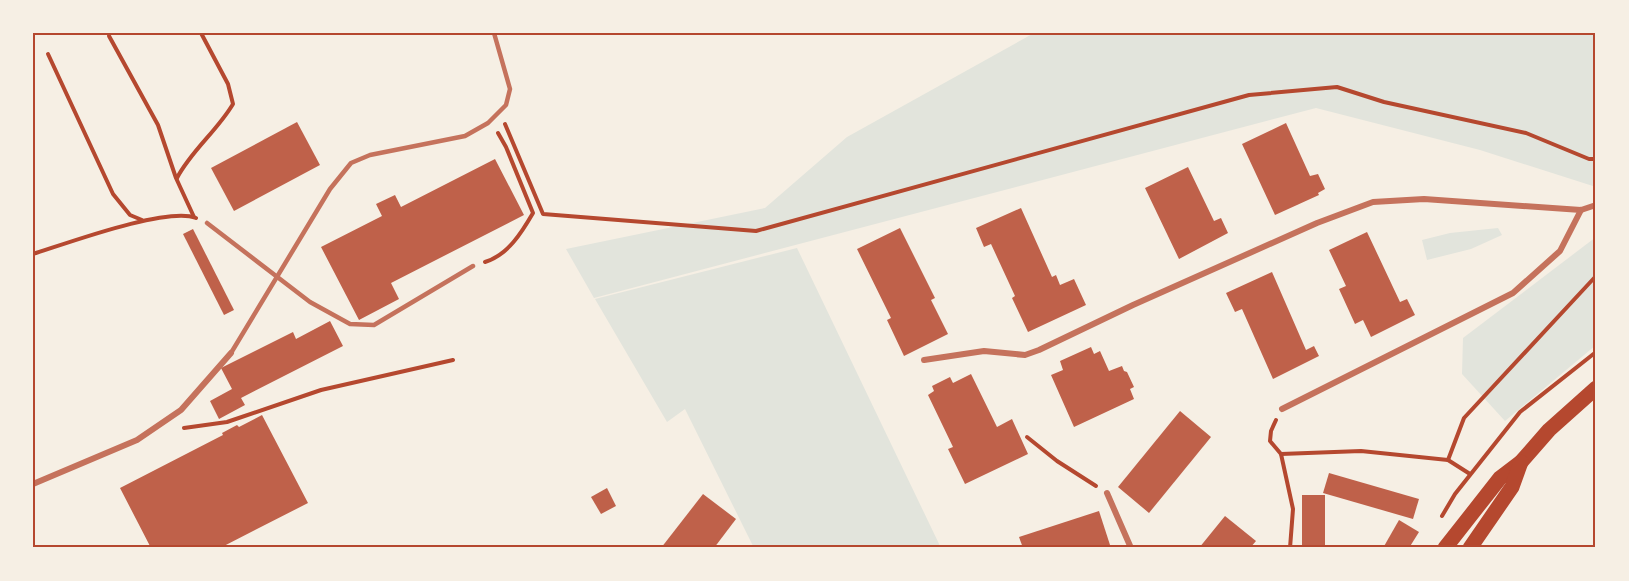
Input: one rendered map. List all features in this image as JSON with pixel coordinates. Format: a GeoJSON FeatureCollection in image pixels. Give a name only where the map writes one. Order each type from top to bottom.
{"type":"FeatureCollection","features":[{"type":"Feature","properties":{"kind":"main road"},"geometry":{"type":"LineString","coordinates":[[1445,548],[1500,478],[1521,462],[1549,430],[1596,388]]}},
{"type":"Feature","properties":{"kind":"main road"},"geometry":{"type":"LineString","coordinates":[[1470,548],[1512,487],[1521,462]]}},
{"type":"Feature","properties":{"kind":"street"},"geometry":{"type":"LineString","coordinates":[[924,360],[984,351],[1025,355],[1032,353],[1306,228],[1372,202],[1424,200],[1581,210],[1596,205]]}},
{"type":"Feature","properties":{"kind":"street"},"geometry":{"type":"LineString","coordinates":[[1282,409],[1513,293],[1560,251],[1581,210]]}},
{"type":"Feature","properties":{"kind":"street"},"geometry":{"type":"LineString","coordinates":[[33,484],[137,440],[157,427],[181,410],[231,353]]}},
{"type":"Feature","properties":{"kind":"street"},"geometry":{"type":"LineString","coordinates":[[1107,493],[1131,548]]}},
{"type":"Feature","properties":{"kind":"lane"},"geometry":{"type":"LineString","coordinates":[[231,353],[330,189],[351,164],[370,154],[465,136],[490,120],[506,105],[510,89],[494,33]]}},
{"type":"Feature","properties":{"kind":"lane"},"geometry":{"type":"LineString","coordinates":[[207,223],[310,302],[350,324],[374,325],[473,266]]}},
{"type":"Feature","properties":{"kind":"path"},"geometry":{"type":"LineString","coordinates":[[176,178],[223,121],[233,104],[228,84],[201,33]]}},
{"type":"Feature","properties":{"kind":"path"},"geometry":{"type":"LineString","coordinates":[[110,36],[158,125],[176,178],[195,217]]}},
{"type":"Feature","properties":{"kind":"path"},"geometry":{"type":"LineString","coordinates":[[48,54],[113,194],[130,215],[142,220]]}},
{"type":"Feature","properties":{"kind":"path"},"geometry":{"type":"LineString","coordinates":[[500,111],[543,214],[756,231],[1249,94],[1337,87],[1384,102],[1526,133],[1589,159],[1596,159]]}},
{"type":"Feature","properties":{"kind":"path"},"geometry":{"type":"LineString","coordinates":[[473,266],[494,260],[520,236],[533,213],[506,147],[490,120]]}},
{"type":"Feature","properties":{"kind":"path"},"geometry":{"type":"LineString","coordinates":[[33,254],[142,220],[188,214],[207,223]]}},
{"type":"Feature","properties":{"kind":"path"},"geometry":{"type":"LineString","coordinates":[[1448,460],[1464,418],[1596,276]]}},
{"type":"Feature","properties":{"kind":"path"},"geometry":{"type":"LineString","coordinates":[[1439,521],[1455,495],[1520,412],[1596,352]]}},
{"type":"Feature","properties":{"kind":"path"},"geometry":{"type":"LineString","coordinates":[[157,427],[191,428],[227,422],[321,390],[453,360]]}},
{"type":"Feature","properties":{"kind":"path"},"geometry":{"type":"LineString","coordinates":[[1027,437],[1057,461],[1107,493]]}},
{"type":"Feature","properties":{"kind":"path"},"geometry":{"type":"LineString","coordinates":[[1270,441],[1281,454],[1293,509],[1290,548]]}},
{"type":"Feature","properties":{"kind":"path"},"geometry":{"type":"LineString","coordinates":[[1281,454],[1361,451],[1448,460],[1471,474]]}},
{"type":"Feature","properties":{"kind":"shaded area"},"geometry":{"type":"Polygon","coordinates":[[[1034,33],[1596,33],[1596,187],[1480,150],[1316,108],[594,298],[566,249],[765,208],[847,137],[1034,33]]]}},
{"type":"Feature","properties":{"kind":"shaded area"},"geometry":{"type":"Polygon","coordinates":[[[1498,228],[1502,235],[1471,249],[1427,260],[1422,240],[1450,233],[1498,228]]]}},
{"type":"Feature","properties":{"kind":"shaded area"},"geometry":{"type":"Polygon","coordinates":[[[1596,237],[1596,345],[1505,421],[1462,374],[1463,338],[1596,237]]]}},
{"type":"Feature","properties":{"kind":"shaded area"},"geometry":{"type":"Polygon","coordinates":[[[797,248],[941,548],[754,548],[685,409],[667,422],[595,299],[797,248]]]}},
{"type":"Feature","properties":{"kind":"building"},"geometry":{"type":"Polygon","coordinates":[[[297,122],[320,165],[234,211],[211,168],[297,122]]]}},
{"type":"Feature","properties":{"kind":"building"},"geometry":{"type":"Polygon","coordinates":[[[1286,123],[1310,176],[1318,174],[1325,189],[1318,193],[1319,195],[1275,215],[1242,144],[1286,123]]]}},
{"type":"Feature","properties":{"kind":"building"},"geometry":{"type":"Polygon","coordinates":[[[495,159],[524,215],[391,283],[399,299],[359,320],[321,247],[382,216],[376,204],[395,195],[401,207],[495,159]]]}},
{"type":"Feature","properties":{"kind":"building"},"geometry":{"type":"Polygon","coordinates":[[[1188,167],[1214,221],[1221,218],[1228,233],[1179,259],[1145,188],[1188,167]]]}},
{"type":"Feature","properties":{"kind":"building"},"geometry":{"type":"Polygon","coordinates":[[[1021,208],[1052,277],[1056,275],[1060,285],[1074,279],[1086,305],[1028,332],[1012,298],[1015,296],[991,244],[984,247],[976,228],[1021,208]]]}},
{"type":"Feature","properties":{"kind":"building"},"geometry":{"type":"Polygon","coordinates":[[[900,228],[935,298],[931,300],[948,334],[904,356],[887,320],[891,318],[857,249],[900,228]]]}},
{"type":"Feature","properties":{"kind":"building"},"geometry":{"type":"Polygon","coordinates":[[[193,229],[234,310],[224,315],[183,234],[193,229]]]}},
{"type":"Feature","properties":{"kind":"building"},"geometry":{"type":"Polygon","coordinates":[[[1367,232],[1400,302],[1407,299],[1415,315],[1371,337],[1363,320],[1355,324],[1339,289],[1346,286],[1329,250],[1367,232]]]}},
{"type":"Feature","properties":{"kind":"building"},"geometry":{"type":"Polygon","coordinates":[[[1272,272],[1306,350],[1314,346],[1319,356],[1273,379],[1242,309],[1235,312],[1226,293],[1272,272]]]}},
{"type":"Feature","properties":{"kind":"building"},"geometry":{"type":"Polygon","coordinates":[[[330,321],[343,346],[241,398],[245,405],[219,419],[210,401],[232,389],[221,368],[293,332],[296,339],[330,321]]]}},
{"type":"Feature","properties":{"kind":"building"},"geometry":{"type":"Polygon","coordinates":[[[1091,347],[1094,354],[1100,351],[1109,371],[1122,366],[1127,372],[1134,387],[1130,389],[1134,399],[1074,427],[1051,375],[1063,370],[1060,361],[1091,347]]]}},
{"type":"Feature","properties":{"kind":"building"},"geometry":{"type":"Polygon","coordinates":[[[971,374],[997,427],[1012,419],[1028,454],[965,484],[948,449],[953,447],[928,395],[934,391],[932,386],[950,377],[953,383],[971,374]]]}},
{"type":"Feature","properties":{"kind":"building"},"geometry":{"type":"Polygon","coordinates":[[[1180,411],[1211,437],[1149,513],[1118,487],[1180,411]]]}},
{"type":"Feature","properties":{"kind":"building"},"geometry":{"type":"Polygon","coordinates":[[[262,415],[308,503],[220,548],[151,548],[120,488],[223,435],[222,433],[237,425],[239,427],[262,415]]]}},
{"type":"Feature","properties":{"kind":"building"},"geometry":{"type":"Polygon","coordinates":[[[1329,473],[1419,499],[1413,519],[1323,493],[1329,473]]]}},
{"type":"Feature","properties":{"kind":"building"},"geometry":{"type":"Polygon","coordinates":[[[607,488],[616,506],[601,514],[591,497],[607,488]]]}},
{"type":"Feature","properties":{"kind":"building"},"geometry":{"type":"Polygon","coordinates":[[[703,494],[736,519],[714,548],[661,548],[703,494]]]}},
{"type":"Feature","properties":{"kind":"building"},"geometry":{"type":"Polygon","coordinates":[[[1302,495],[1325,495],[1325,548],[1302,548],[1302,495]]]}},
{"type":"Feature","properties":{"kind":"building"},"geometry":{"type":"Polygon","coordinates":[[[1099,511],[1111,548],[1023,548],[1019,537],[1099,511]]]}},
{"type":"Feature","properties":{"kind":"building"},"geometry":{"type":"Polygon","coordinates":[[[1225,516],[1256,541],[1250,548],[1199,548],[1225,516]]]}},
{"type":"Feature","properties":{"kind":"building"},"geometry":{"type":"Polygon","coordinates":[[[1399,520],[1419,532],[1409,548],[1383,548],[1399,520]]]}}]}
